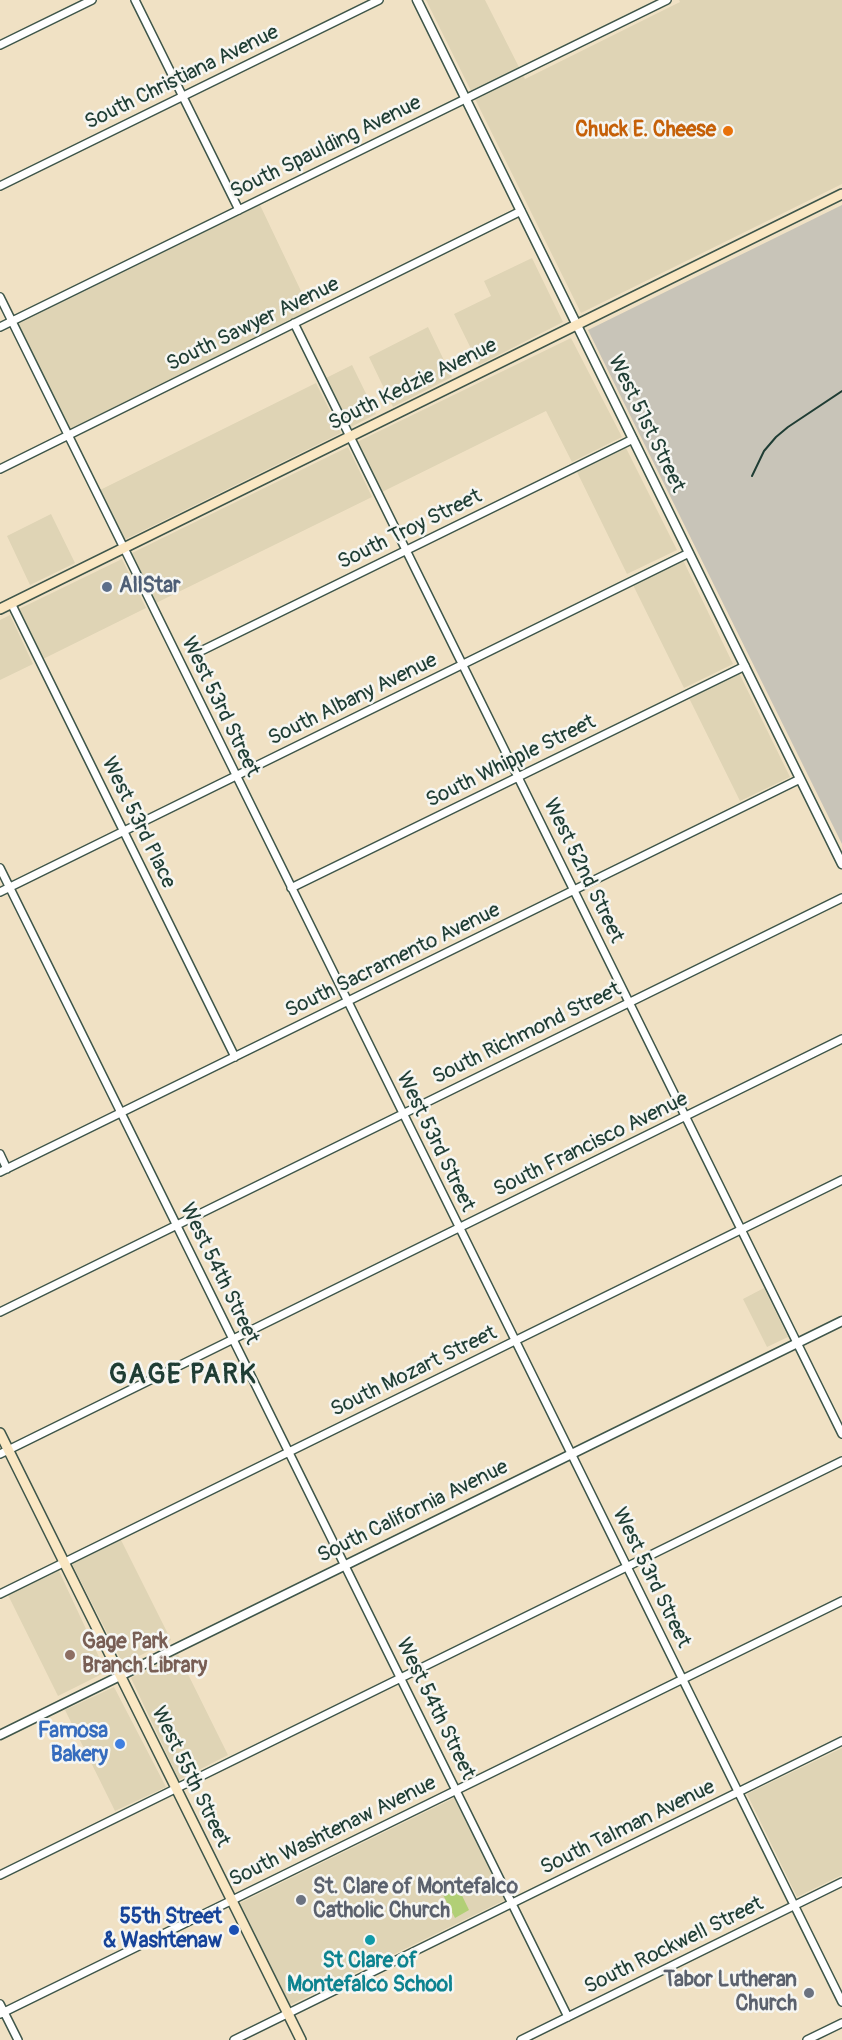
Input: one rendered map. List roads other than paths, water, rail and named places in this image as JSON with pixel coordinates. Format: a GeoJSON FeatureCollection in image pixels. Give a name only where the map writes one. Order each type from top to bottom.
{"type":"FeatureCollection","features":[{"type":"Feature","properties":{"kind":"main road","name":"South Kedzie Avenue"},"geometry":{"type":"LineString","coordinates":[[0,609],[842,194]]}},
{"type":"Feature","properties":{"kind":"main road","name":"West 55th Street"},"geometry":{"type":"LineString","coordinates":[[0,1433],[4,1452],[64,1563],[301,2040]]}},
{"type":"Feature","properties":{"kind":"street"},"geometry":{"type":"LineString","coordinates":[[0,45],[92,0]]}},
{"type":"Feature","properties":{"kind":"street"},"geometry":{"type":"LineString","coordinates":[[135,0],[238,210]]}},
{"type":"Feature","properties":{"kind":"street","name":"South Christiana Avenue"},"geometry":{"type":"LineString","coordinates":[[0,186],[379,0]]}},
{"type":"Feature","properties":{"kind":"street","name":"West 51st Street"},"geometry":{"type":"LineString","coordinates":[[417,0],[842,864]]}},
{"type":"Feature","properties":{"kind":"street","name":"South Spaulding Avenue"},"geometry":{"type":"LineString","coordinates":[[0,327],[668,0]]}},
{"type":"Feature","properties":{"kind":"street","name":"South Sawyer Avenue"},"geometry":{"type":"LineString","coordinates":[[0,468],[521,211]]}},
{"type":"Feature","properties":{"kind":"street","name":"West 53rd Street"},"geometry":{"type":"LineString","coordinates":[[0,297],[842,2002]]}},
{"type":"Feature","properties":{"kind":"street","name":"West 52nd Street"},"geometry":{"type":"LineString","coordinates":[[294,323],[842,1434]]}},
{"type":"Feature","properties":{"kind":"street","name":"South Troy Street"},"geometry":{"type":"LineString","coordinates":[[201,651],[633,439]]}},
{"type":"Feature","properties":{"kind":"street","name":"South Albany Avenue"},"geometry":{"type":"LineString","coordinates":[[0,892],[689,553]]}},
{"type":"Feature","properties":{"kind":"street","name":"West 53rd Place"},"geometry":{"type":"LineString","coordinates":[[11,603],[235,1057]]}},
{"type":"Feature","properties":{"kind":"street","name":"South Whipple Street"},"geometry":{"type":"LineString","coordinates":[[291,888],[745,666]]}},
{"type":"Feature","properties":{"kind":"street","name":"South Sacramento Avenue"},"geometry":{"type":"LineString","coordinates":[[4,1171],[800,779]]}},
{"type":"Feature","properties":{"kind":"street","name":"West 54th Street"},"geometry":{"type":"LineString","coordinates":[[0,868],[568,2017]]}},
{"type":"Feature","properties":{"kind":"street","name":"South Richmond Street"},"geometry":{"type":"LineString","coordinates":[[0,1312],[842,898]]}},
{"type":"Feature","properties":{"kind":"street","name":"South Francisco Avenue"},"geometry":{"type":"LineString","coordinates":[[4,1452],[842,1039]]}},
{"type":"Feature","properties":{"kind":"street"},"geometry":{"type":"LineString","coordinates":[[0,1154],[4,1171]]}},
{"type":"Feature","properties":{"kind":"street","name":"South Mozart Street"},"geometry":{"type":"LineString","coordinates":[[0,1594],[842,1180]]}},
{"type":"Feature","properties":{"kind":"street","name":"South California Avenue"},"geometry":{"type":"LineString","coordinates":[[0,1735],[842,1321]]}},
{"type":"Feature","properties":{"kind":"street"},"geometry":{"type":"LineString","coordinates":[[0,1875],[842,1461]]}},
{"type":"Feature","properties":{"kind":"street","name":"South Washtenaw Avenue"},"geometry":{"type":"LineString","coordinates":[[2,2013],[842,1601]]}},
{"type":"Feature","properties":{"kind":"street","name":"South Talman Avenue"},"geometry":{"type":"LineString","coordinates":[[234,2040],[842,1741]]}},
{"type":"Feature","properties":{"kind":"street","name":"South Rockwell Street"},"geometry":{"type":"LineString","coordinates":[[521,2040],[842,1882]]}},
{"type":"Feature","properties":{"kind":"street"},"geometry":{"type":"LineString","coordinates":[[0,2004],[2,2013],[18,2040]]}},
{"type":"Feature","properties":{"kind":"street"},"geometry":{"type":"LineString","coordinates":[[807,2040],[842,2023]]}},
{"type":"Feature","properties":{"kind":"railway"},"geometry":{"type":"LineString","coordinates":[[752,476],[764,451],[776,437],[842,391]]}},
{"type":"Feature","properties":{"kind":"place","name":"Chuck E. Cheese"},"geometry":{"type":"Point","coordinates":[728,131]}},
{"type":"Feature","properties":{"kind":"place","name":"AllStar"},"geometry":{"type":"Point","coordinates":[107,587]}},
{"type":"Feature","properties":{"kind":"place","name":"Gage Park Branch Library"},"geometry":{"type":"Point","coordinates":[70,1655]}},
{"type":"Feature","properties":{"kind":"place","name":"Famosa Bakery"},"geometry":{"type":"Point","coordinates":[120,1744]}},
{"type":"Feature","properties":{"kind":"place","name":"St. Clare of Montefalco Catholic Church"},"geometry":{"type":"Point","coordinates":[301,1900]}},
{"type":"Feature","properties":{"kind":"place","name":"55th Street & Washtenaw"},"geometry":{"type":"Point","coordinates":[234,1930]}},
{"type":"Feature","properties":{"kind":"place","name":"St Clare of Montefalco School"},"geometry":{"type":"Point","coordinates":[370,1940]}},
{"type":"Feature","properties":{"kind":"place","name":"Tabor Lutheran Church"},"geometry":{"type":"Point","coordinates":[809,1993]}},
{"type":"Feature","properties":{"kind":"district","name":"GAGE PARK"},"geometry":{"type":"Point","coordinates":[183,1376]}}]}
